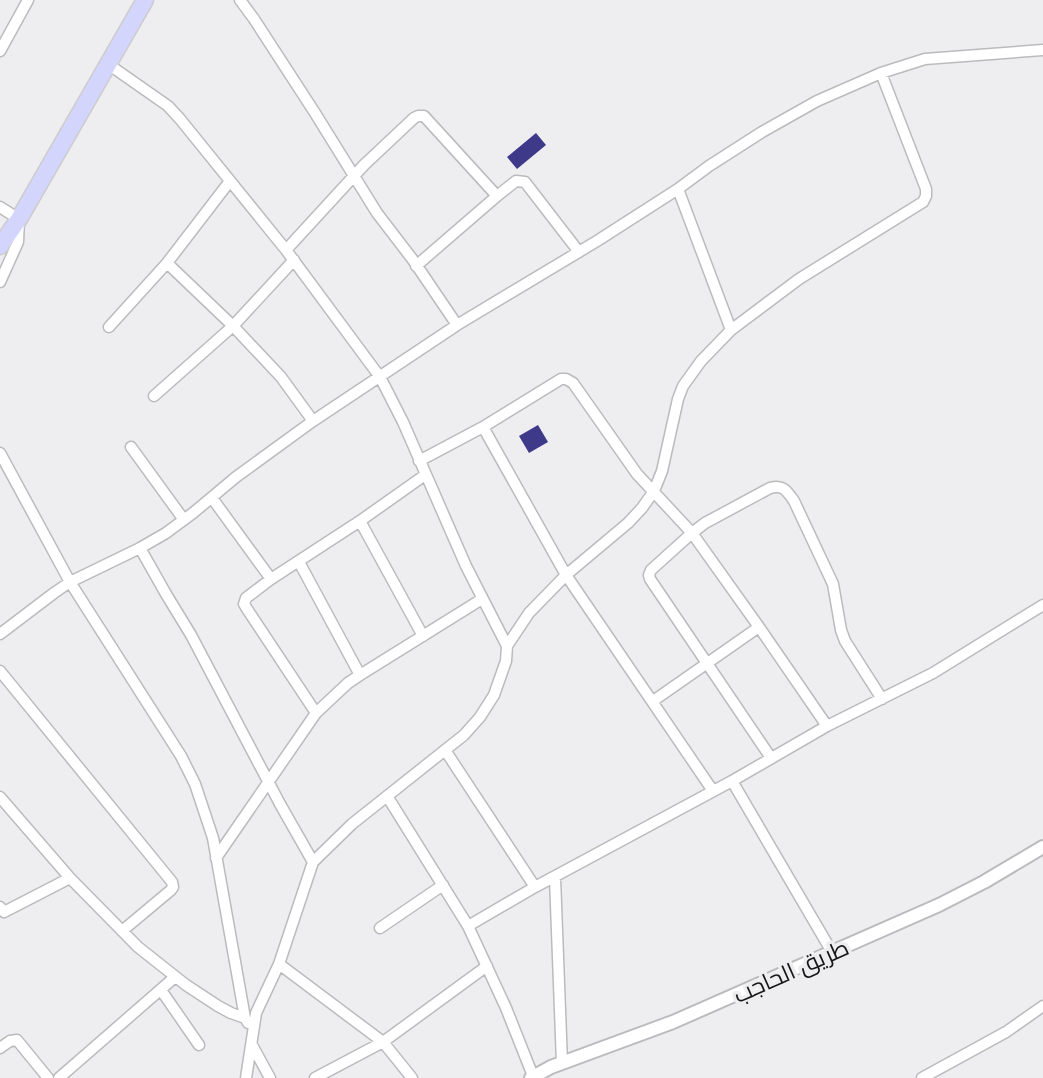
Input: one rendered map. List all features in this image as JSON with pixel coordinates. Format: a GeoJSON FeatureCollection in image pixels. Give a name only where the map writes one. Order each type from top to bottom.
{"type":"FeatureCollection","features":[{"type":"Feature","properties":{"kind":"main road"},"geometry":{"type":"LineString","coordinates":[[0,246],[19,219],[145,0]]}},
{"type":"Feature","properties":{"kind":"street"},"geometry":{"type":"LineString","coordinates":[[0,51],[28,0]]}},
{"type":"Feature","properties":{"kind":"street"},"geometry":{"type":"LineString","coordinates":[[240,0],[377,213],[457,325]]}},
{"type":"Feature","properties":{"kind":"street"},"geometry":{"type":"LineString","coordinates":[[0,634],[70,582],[140,548],[184,520],[236,477],[313,421],[457,325],[579,252],[762,132],[817,101],[881,73],[925,59],[1043,50]]}},
{"type":"Feature","properties":{"kind":"street"},"geometry":{"type":"LineString","coordinates":[[108,64],[169,106],[294,260],[380,377],[403,422],[482,599],[507,646]]}},
{"type":"Feature","properties":{"kind":"street"},"geometry":{"type":"LineString","coordinates":[[246,1078],[255,1019],[279,964],[313,862],[352,824],[464,735],[481,717],[494,695],[507,646],[529,613],[566,575],[628,523],[654,491],[665,463],[673,416],[683,386],[701,361],[731,330],[799,279],[923,202],[926,189],[881,73]]}},
{"type":"Feature","properties":{"kind":"street"},"geometry":{"type":"LineString","coordinates":[[286,250],[355,176],[418,116],[424,116],[497,196]]}},
{"type":"Feature","properties":{"kind":"street"},"geometry":{"type":"LineString","coordinates":[[109,327],[167,263],[230,181]]}},
{"type":"Feature","properties":{"kind":"street"},"geometry":{"type":"LineString","coordinates":[[416,266],[516,181],[525,182],[579,252]]}},
{"type":"Feature","properties":{"kind":"street"},"geometry":{"type":"LineString","coordinates":[[678,189],[731,330]]}},
{"type":"Feature","properties":{"kind":"street"},"geometry":{"type":"LineString","coordinates":[[0,207],[19,219],[18,242],[0,282]]}},
{"type":"Feature","properties":{"kind":"street"},"geometry":{"type":"LineString","coordinates":[[154,396],[233,326],[294,260]]}},
{"type":"Feature","properties":{"kind":"street"},"geometry":{"type":"LineString","coordinates":[[167,263],[233,326],[281,377],[313,421]]}},
{"type":"Feature","properties":{"kind":"street"},"geometry":{"type":"LineString","coordinates":[[419,461],[483,427],[555,382],[566,379],[573,383],[637,474],[692,533],[827,726]]}},
{"type":"Feature","properties":{"kind":"street"},"geometry":{"type":"LineString","coordinates":[[483,427],[566,575],[713,791]]}},
{"type":"Feature","properties":{"kind":"street"},"geometry":{"type":"LineString","coordinates":[[131,447],[184,520]]}},
{"type":"Feature","properties":{"kind":"street"},"geometry":{"type":"LineString","coordinates":[[0,453],[70,582],[181,756],[195,784],[213,838],[245,1018],[254,1030]]}},
{"type":"Feature","properties":{"kind":"street"},"geometry":{"type":"LineString","coordinates":[[316,713],[244,604],[246,597],[425,475]]}},
{"type":"Feature","properties":{"kind":"street"},"geometry":{"type":"LineString","coordinates":[[771,758],[649,575],[651,570],[705,523],[770,488],[780,486],[787,490],[794,501],[833,584],[845,641],[882,699]]}},
{"type":"Feature","properties":{"kind":"street"},"geometry":{"type":"LineString","coordinates":[[212,498],[271,579]]}},
{"type":"Feature","properties":{"kind":"street"},"geometry":{"type":"LineString","coordinates":[[360,521],[423,636]]}},
{"type":"Feature","properties":{"kind":"street"},"geometry":{"type":"LineString","coordinates":[[140,548],[197,646],[313,862]]}},
{"type":"Feature","properties":{"kind":"street"},"geometry":{"type":"LineString","coordinates":[[299,562],[360,675]]}},
{"type":"Feature","properties":{"kind":"street"},"geometry":{"type":"LineString","coordinates":[[216,858],[316,713],[348,683],[482,599]]}},
{"type":"Feature","properties":{"kind":"street"},"geometry":{"type":"LineString","coordinates":[[468,926],[827,726],[933,673],[1043,605]]}},
{"type":"Feature","properties":{"kind":"street"},"geometry":{"type":"LineString","coordinates":[[653,701],[760,627]]}},
{"type":"Feature","properties":{"kind":"street"},"geometry":{"type":"LineString","coordinates":[[0,671],[172,881],[171,890],[122,931]]}},
{"type":"Feature","properties":{"kind":"street"},"geometry":{"type":"LineString","coordinates":[[445,750],[535,887]]}},
{"type":"Feature","properties":{"kind":"street"},"geometry":{"type":"LineString","coordinates":[[732,781],[832,952]]}},
{"type":"Feature","properties":{"kind":"street"},"geometry":{"type":"LineString","coordinates":[[387,796],[468,926],[506,1008],[532,1077]]}},
{"type":"Feature","properties":{"kind":"street"},"geometry":{"type":"LineString","coordinates":[[0,797],[70,878],[138,947],[218,1006],[245,1018]]}},
{"type":"Feature","properties":{"kind":"street","name":"طريق الحاجب"},"geometry":{"type":"LineString","coordinates":[[532,1077],[562,1063],[673,1022],[939,905],[1043,847]]}},
{"type":"Feature","properties":{"kind":"street"},"geometry":{"type":"LineString","coordinates":[[1,911],[70,878]]}},
{"type":"Feature","properties":{"kind":"street"},"geometry":{"type":"LineString","coordinates":[[555,878],[562,1063]]}},
{"type":"Feature","properties":{"kind":"street"},"geometry":{"type":"LineString","coordinates":[[380,928],[443,885]]}},
{"type":"Feature","properties":{"kind":"street"},"geometry":{"type":"LineString","coordinates":[[279,964],[383,1042],[412,1078]]}},
{"type":"Feature","properties":{"kind":"street"},"geometry":{"type":"LineString","coordinates":[[315,1078],[383,1042],[488,966]]}},
{"type":"Feature","properties":{"kind":"street"},"geometry":{"type":"LineString","coordinates":[[60,1078],[176,977]]}},
{"type":"Feature","properties":{"kind":"street"},"geometry":{"type":"LineString","coordinates":[[160,990],[199,1045]]}},
{"type":"Feature","properties":{"kind":"street"},"geometry":{"type":"LineString","coordinates":[[922,1078],[1006,1031],[1043,1006]]}},
{"type":"Feature","properties":{"kind":"street"},"geometry":{"type":"LineString","coordinates":[[0,1048],[17,1040],[48,1078]]}},
{"type":"Feature","properties":{"kind":"street"},"geometry":{"type":"LineString","coordinates":[[252,1045],[270,1078]]}},
{"type":"Feature","properties":{"kind":"building"},"geometry":{"type":"Polygon","coordinates":[[[536,133],[546,145],[517,169],[507,157],[536,133]]]}},
{"type":"Feature","properties":{"kind":"building"},"geometry":{"type":"Polygon","coordinates":[[[538,425],[548,442],[529,453],[519,436],[538,425]]]}}]}
